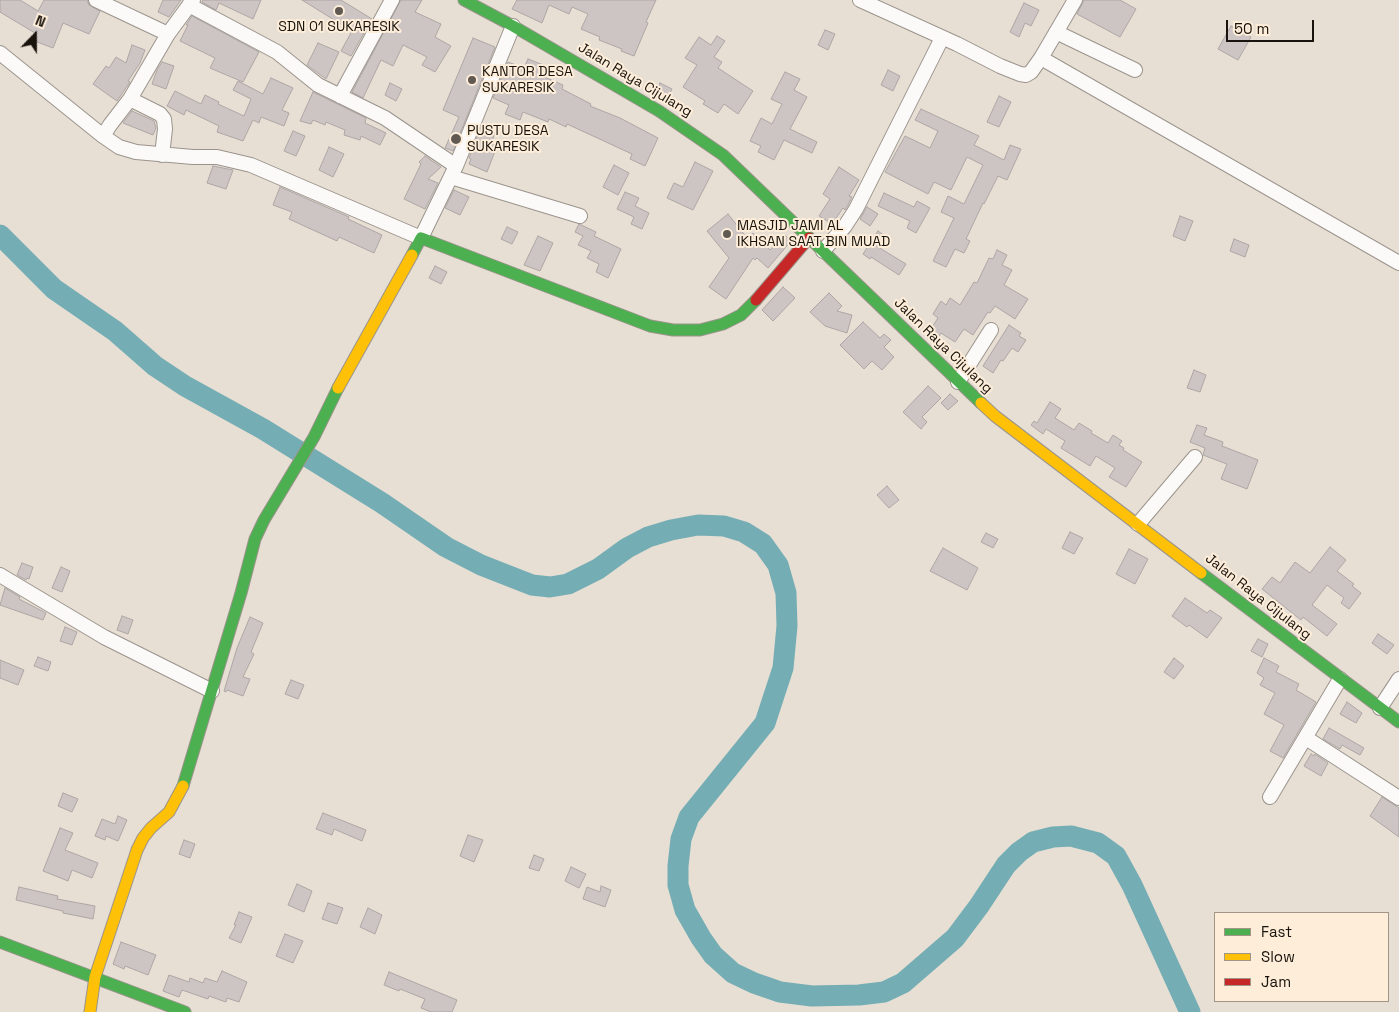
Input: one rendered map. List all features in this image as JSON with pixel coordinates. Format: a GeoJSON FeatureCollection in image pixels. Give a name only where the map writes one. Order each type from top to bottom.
{"type":"FeatureCollection","features":[{"type":"Feature","properties":{"kind":"main road","name":"Jalan Raya Cijulang"},"geometry":{"type":"LineString","coordinates":[[464,0],[513,26],[679,124],[723,155],[995,416],[1399,722]]}},
{"type":"Feature","properties":{"kind":"main road"},"geometry":{"type":"LineString","coordinates":[[90,1012],[95,977],[137,850],[151,828],[169,812],[184,785],[255,539],[264,520],[314,437],[344,376],[421,238],[650,326],[673,330],[700,330],[723,324],[741,315],[759,297],[809,238]]}},
{"type":"Feature","properties":{"kind":"main road"},"geometry":{"type":"LineString","coordinates":[[0,942],[185,1012]]}},
{"type":"Feature","properties":{"kind":"street"},"geometry":{"type":"LineString","coordinates":[[96,0],[168,34]]}},
{"type":"Feature","properties":{"kind":"street"},"geometry":{"type":"LineString","coordinates":[[340,96],[392,0]]}},
{"type":"Feature","properties":{"kind":"street"},"geometry":{"type":"LineString","coordinates":[[860,0],[895,14],[942,38],[1020,74],[1026,75],[1032,72],[1075,0]]}},
{"type":"Feature","properties":{"kind":"street"},"geometry":{"type":"LineString","coordinates":[[103,136],[130,99],[168,34],[191,3],[277,52],[318,85],[385,118],[454,171],[580,216]]}},
{"type":"Feature","properties":{"kind":"street"},"geometry":{"type":"LineString","coordinates":[[0,53],[119,147],[136,152],[162,155],[218,157],[251,165],[421,238],[454,171],[513,26]]}},
{"type":"Feature","properties":{"kind":"street"},"geometry":{"type":"LineString","coordinates":[[1056,32],[1135,70]]}},
{"type":"Feature","properties":{"kind":"street"},"geometry":{"type":"LineString","coordinates":[[823,252],[845,226],[863,197],[942,38]]}},
{"type":"Feature","properties":{"kind":"street"},"geometry":{"type":"LineString","coordinates":[[1041,58],[1399,263]]}},
{"type":"Feature","properties":{"kind":"street"},"geometry":{"type":"LineString","coordinates":[[130,99],[160,114],[164,119],[165,129],[162,155]]}},
{"type":"Feature","properties":{"kind":"street"},"geometry":{"type":"LineString","coordinates":[[958,382],[991,330]]}},
{"type":"Feature","properties":{"kind":"street"},"geometry":{"type":"LineString","coordinates":[[1138,524],[1195,457]]}},
{"type":"Feature","properties":{"kind":"street"},"geometry":{"type":"LineString","coordinates":[[0,575],[104,637],[212,690]]}},
{"type":"Feature","properties":{"kind":"street"},"geometry":{"type":"LineString","coordinates":[[1270,797],[1340,679]]}},
{"type":"Feature","properties":{"kind":"street"},"geometry":{"type":"LineString","coordinates":[[1380,708],[1399,679]]}},
{"type":"Feature","properties":{"kind":"street"},"geometry":{"type":"LineString","coordinates":[[1306,738],[1399,798]]}},
{"type":"Feature","properties":{"kind":"building"},"geometry":{"type":"Polygon","coordinates":[[[0,0],[20,0],[38,11],[44,0],[87,0],[89,5],[100,11],[89,34],[63,23],[53,48],[32,40],[35,33],[0,12],[0,0]]]}},
{"type":"Feature","properties":{"kind":"building"},"geometry":{"type":"Polygon","coordinates":[[[163,0],[181,0],[169,17],[158,12],[163,0]]]}},
{"type":"Feature","properties":{"kind":"building"},"geometry":{"type":"Polygon","coordinates":[[[203,0],[261,0],[253,19],[219,3],[216,10],[202,2],[203,0]]]}},
{"type":"Feature","properties":{"kind":"building","name":"SDN 01 SUKARESIK"},"geometry":{"type":"Polygon","coordinates":[[[302,0],[341,0],[372,19],[351,56],[341,51],[352,31],[302,0]]]}},
{"type":"Feature","properties":{"kind":"building"},"geometry":{"type":"Polygon","coordinates":[[[401,0],[422,0],[415,12],[441,24],[435,37],[451,46],[435,72],[422,65],[427,57],[403,45],[393,66],[381,60],[363,98],[352,92],[401,0]]]}},
{"type":"Feature","properties":{"kind":"building"},"geometry":{"type":"Polygon","coordinates":[[[517,0],[656,0],[634,56],[599,40],[600,37],[581,29],[588,14],[572,7],[569,14],[549,5],[542,23],[512,9],[517,0]]]}},
{"type":"Feature","properties":{"kind":"building"},"geometry":{"type":"Polygon","coordinates":[[[1084,0],[1120,0],[1136,9],[1120,37],[1077,14],[1084,0]]]}},
{"type":"Feature","properties":{"kind":"building"},"geometry":{"type":"Polygon","coordinates":[[[1024,3],[1039,10],[1031,26],[1025,23],[1019,37],[1010,32],[1024,3]]]}},
{"type":"Feature","properties":{"kind":"building"},"geometry":{"type":"Polygon","coordinates":[[[192,16],[259,52],[243,82],[210,68],[215,58],[180,41],[188,25],[186,25],[192,16]]]}},
{"type":"Feature","properties":{"kind":"building"},"geometry":{"type":"Polygon","coordinates":[[[1231,26],[1251,37],[1238,60],[1218,49],[1231,26]]]}},
{"type":"Feature","properties":{"kind":"building"},"geometry":{"type":"Polygon","coordinates":[[[825,30],[835,34],[828,50],[818,45],[825,30]]]}},
{"type":"Feature","properties":{"kind":"building"},"geometry":{"type":"Polygon","coordinates":[[[717,36],[725,41],[714,57],[722,62],[718,68],[753,91],[738,114],[724,104],[718,113],[703,104],[705,101],[683,87],[697,65],[685,58],[699,37],[711,45],[717,36]]]}},
{"type":"Feature","properties":{"kind":"building","name":"KANTOR DESA SUKARESIK"},"geometry":{"type":"Polygon","coordinates":[[[473,38],[495,47],[453,151],[445,148],[459,117],[443,110],[473,38]]]}},
{"type":"Feature","properties":{"kind":"building"},"geometry":{"type":"Polygon","coordinates":[[[318,43],[339,52],[326,79],[307,65],[318,43]]]}},
{"type":"Feature","properties":{"kind":"building"},"geometry":{"type":"Polygon","coordinates":[[[132,45],[145,50],[140,63],[128,81],[130,82],[117,101],[93,84],[106,66],[109,68],[116,57],[126,63],[132,45]]]}},
{"type":"Feature","properties":{"kind":"building"},"geometry":{"type":"Polygon","coordinates":[[[528,59],[546,66],[542,76],[563,85],[562,89],[591,104],[590,106],[620,118],[658,138],[645,166],[630,159],[632,154],[567,124],[566,127],[549,119],[548,122],[523,112],[520,120],[505,114],[509,105],[493,98],[508,62],[524,68],[528,59]]]}},
{"type":"Feature","properties":{"kind":"building"},"geometry":{"type":"Polygon","coordinates":[[[162,62],[174,66],[166,89],[152,84],[162,62]]]}},
{"type":"Feature","properties":{"kind":"building"},"geometry":{"type":"Polygon","coordinates":[[[888,70],[900,76],[893,91],[881,85],[888,70]]]}},
{"type":"Feature","properties":{"kind":"building"},"geometry":{"type":"Polygon","coordinates":[[[785,72],[800,79],[794,90],[807,97],[790,129],[817,142],[812,153],[784,140],[774,160],[758,152],[761,146],[750,141],[761,118],[772,124],[782,104],[771,99],[785,72]]]}},
{"type":"Feature","properties":{"kind":"building"},"geometry":{"type":"Polygon","coordinates":[[[271,78],[293,88],[282,110],[289,113],[284,126],[261,117],[259,123],[253,120],[243,141],[217,132],[219,126],[186,110],[184,115],[167,106],[175,91],[201,104],[205,95],[219,102],[218,104],[244,116],[251,99],[233,90],[238,81],[263,94],[271,78]]]}},
{"type":"Feature","properties":{"kind":"building"},"geometry":{"type":"Polygon","coordinates":[[[390,83],[402,89],[396,101],[385,95],[390,83]]]}},
{"type":"Feature","properties":{"kind":"building"},"geometry":{"type":"Polygon","coordinates":[[[660,83],[672,89],[667,99],[656,92],[660,83]]]}},
{"type":"Feature","properties":{"kind":"building"},"geometry":{"type":"Polygon","coordinates":[[[313,92],[366,118],[365,123],[386,133],[380,145],[361,136],[360,140],[344,135],[345,130],[326,122],[325,125],[313,120],[311,124],[300,121],[313,92]]]}},
{"type":"Feature","properties":{"kind":"building"},"geometry":{"type":"Polygon","coordinates":[[[999,96],[1011,102],[999,127],[987,122],[999,96]]]}},
{"type":"Feature","properties":{"kind":"building"},"geometry":{"type":"Polygon","coordinates":[[[921,109],[979,136],[974,145],[1004,160],[1010,145],[1021,149],[1007,180],[998,176],[983,203],[966,239],[970,241],[964,253],[955,249],[946,267],[933,261],[954,218],[941,212],[948,196],[964,204],[983,165],[967,157],[951,190],[934,182],[928,194],[885,172],[905,136],[930,148],[938,131],[915,120],[921,109]]]}},
{"type":"Feature","properties":{"kind":"building"},"geometry":{"type":"Polygon","coordinates":[[[132,111],[154,121],[156,128],[153,135],[123,123],[132,111]]]}},
{"type":"Feature","properties":{"kind":"building"},"geometry":{"type":"Polygon","coordinates":[[[481,127],[495,133],[491,144],[497,146],[487,172],[469,164],[471,159],[469,158],[481,127]]]}},
{"type":"Feature","properties":{"kind":"building"},"geometry":{"type":"Polygon","coordinates":[[[293,131],[305,136],[296,156],[284,151],[293,131]]]}},
{"type":"Feature","properties":{"kind":"building"},"geometry":{"type":"Polygon","coordinates":[[[329,147],[344,154],[333,177],[319,170],[329,147]]]}},
{"type":"Feature","properties":{"kind":"building"},"geometry":{"type":"Polygon","coordinates":[[[425,156],[441,167],[428,179],[438,183],[425,209],[404,199],[421,164],[419,162],[425,156]]]}},
{"type":"Feature","properties":{"kind":"building"},"geometry":{"type":"Polygon","coordinates":[[[695,162],[713,171],[693,210],[667,198],[674,183],[683,187],[695,162]]]}},
{"type":"Feature","properties":{"kind":"building"},"geometry":{"type":"Polygon","coordinates":[[[614,165],[629,173],[618,195],[603,187],[614,165]]]}},
{"type":"Feature","properties":{"kind":"building"},"geometry":{"type":"Polygon","coordinates":[[[213,166],[233,170],[226,189],[207,183],[213,166]]]}},
{"type":"Feature","properties":{"kind":"building"},"geometry":{"type":"Polygon","coordinates":[[[839,167],[859,180],[849,196],[852,197],[845,210],[843,208],[832,224],[819,216],[830,199],[823,194],[839,167]]]}},
{"type":"Feature","properties":{"kind":"building"},"geometry":{"type":"Polygon","coordinates":[[[280,187],[349,217],[348,219],[382,235],[374,253],[339,237],[337,241],[289,219],[292,212],[273,205],[280,187]]]}},
{"type":"Feature","properties":{"kind":"building"},"geometry":{"type":"Polygon","coordinates":[[[454,190],[469,197],[460,215],[445,208],[454,190]]]}},
{"type":"Feature","properties":{"kind":"building"},"geometry":{"type":"Polygon","coordinates":[[[625,192],[639,198],[635,206],[649,213],[642,229],[631,224],[634,217],[617,209],[625,192]]]}},
{"type":"Feature","properties":{"kind":"building"},"geometry":{"type":"Polygon","coordinates":[[[884,193],[914,207],[917,201],[930,208],[916,233],[907,228],[910,221],[878,206],[884,193]]]}},
{"type":"Feature","properties":{"kind":"building"},"geometry":{"type":"Polygon","coordinates":[[[867,207],[878,214],[870,226],[860,219],[867,207]]]}},
{"type":"Feature","properties":{"kind":"building"},"geometry":{"type":"Polygon","coordinates":[[[728,214],[747,238],[753,233],[770,250],[785,235],[791,241],[768,268],[757,258],[755,260],[753,258],[726,299],[709,287],[729,258],[707,231],[728,214]]]}},
{"type":"Feature","properties":{"kind":"building"},"geometry":{"type":"Polygon","coordinates":[[[1180,216],[1193,221],[1185,241],[1173,236],[1180,216]]]}},
{"type":"Feature","properties":{"kind":"building"},"geometry":{"type":"Polygon","coordinates":[[[579,224],[596,232],[594,236],[621,249],[608,278],[596,272],[599,264],[587,258],[591,251],[578,245],[583,236],[575,232],[579,224]]]}},
{"type":"Feature","properties":{"kind":"building"},"geometry":{"type":"Polygon","coordinates":[[[507,227],[518,232],[512,244],[501,239],[507,227]]]}},
{"type":"Feature","properties":{"kind":"building"},"geometry":{"type":"Polygon","coordinates":[[[878,231],[885,236],[878,247],[906,264],[899,275],[863,254],[878,231]]]}},
{"type":"Feature","properties":{"kind":"building"},"geometry":{"type":"Polygon","coordinates":[[[538,236],[553,243],[540,271],[524,265],[538,236]]]}},
{"type":"Feature","properties":{"kind":"building"},"geometry":{"type":"Polygon","coordinates":[[[1234,239],[1249,245],[1245,257],[1230,251],[1234,239]]]}},
{"type":"Feature","properties":{"kind":"building"},"geometry":{"type":"Polygon","coordinates":[[[997,250],[1007,255],[1002,265],[1012,270],[1004,285],[1028,299],[1015,319],[995,306],[990,313],[988,312],[973,335],[964,329],[955,342],[941,333],[939,336],[930,330],[938,318],[933,314],[941,301],[946,305],[950,298],[960,305],[974,282],[977,283],[989,258],[993,259],[997,250]]]}},
{"type":"Feature","properties":{"kind":"building"},"geometry":{"type":"Polygon","coordinates":[[[435,266],[447,272],[441,284],[429,278],[435,266]]]}},
{"type":"Feature","properties":{"kind":"building"},"geometry":{"type":"Polygon","coordinates":[[[783,287],[795,298],[773,321],[762,310],[783,287]]]}},
{"type":"Feature","properties":{"kind":"building"},"geometry":{"type":"Polygon","coordinates":[[[829,293],[842,306],[837,311],[852,315],[847,333],[825,326],[810,312],[829,293]]]}},
{"type":"Feature","properties":{"kind":"building"},"geometry":{"type":"Polygon","coordinates":[[[863,322],[880,338],[884,334],[891,340],[884,347],[894,357],[882,370],[872,361],[864,369],[840,345],[863,322]]]}},
{"type":"Feature","properties":{"kind":"building"},"geometry":{"type":"Polygon","coordinates":[[[1009,325],[1021,333],[1019,336],[1026,340],[1018,352],[1012,348],[993,373],[983,366],[1009,325]]]}},
{"type":"Feature","properties":{"kind":"building"},"geometry":{"type":"Polygon","coordinates":[[[1194,370],[1206,375],[1200,392],[1187,388],[1194,370]]]}},
{"type":"Feature","properties":{"kind":"building"},"geometry":{"type":"Polygon","coordinates":[[[928,386],[941,398],[922,417],[927,422],[921,429],[903,412],[928,386]]]}},
{"type":"Feature","properties":{"kind":"building"},"geometry":{"type":"Polygon","coordinates":[[[950,394],[958,401],[948,410],[941,403],[950,394]]]}},
{"type":"Feature","properties":{"kind":"building"},"geometry":{"type":"Polygon","coordinates":[[[1050,402],[1061,409],[1055,418],[1074,430],[1079,423],[1108,443],[1113,435],[1122,441],[1119,445],[1124,448],[1123,450],[1142,462],[1126,487],[1109,477],[1115,468],[1096,456],[1090,466],[1061,448],[1065,441],[1046,429],[1043,434],[1031,425],[1034,421],[1037,423],[1050,402]]]}},
{"type":"Feature","properties":{"kind":"building"},"geometry":{"type":"Polygon","coordinates":[[[1197,425],[1207,428],[1204,435],[1223,442],[1222,446],[1258,460],[1247,489],[1221,479],[1227,464],[1203,455],[1205,448],[1190,442],[1197,425]]]}},
{"type":"Feature","properties":{"kind":"building"},"geometry":{"type":"Polygon","coordinates":[[[887,486],[899,500],[889,508],[877,495],[887,486]]]}},
{"type":"Feature","properties":{"kind":"building"},"geometry":{"type":"Polygon","coordinates":[[[1070,532],[1083,538],[1074,554],[1062,548],[1070,532]]]}},
{"type":"Feature","properties":{"kind":"building"},"geometry":{"type":"Polygon","coordinates":[[[986,533],[998,539],[993,548],[981,542],[986,533]]]}},
{"type":"Feature","properties":{"kind":"building"},"geometry":{"type":"Polygon","coordinates":[[[1330,547],[1346,560],[1337,571],[1354,584],[1352,586],[1361,593],[1349,609],[1341,603],[1344,598],[1327,585],[1312,605],[1337,624],[1327,636],[1303,617],[1301,620],[1262,589],[1272,577],[1280,583],[1295,562],[1310,573],[1330,547]]]}},
{"type":"Feature","properties":{"kind":"building"},"geometry":{"type":"Polygon","coordinates":[[[943,548],[978,568],[967,590],[930,571],[943,548]]]}},
{"type":"Feature","properties":{"kind":"building"},"geometry":{"type":"Polygon","coordinates":[[[1129,549],[1148,559],[1135,584],[1116,574],[1129,549]]]}},
{"type":"Feature","properties":{"kind":"building"},"geometry":{"type":"Polygon","coordinates":[[[22,563],[33,567],[29,579],[27,578],[26,580],[17,575],[22,563]]]}},
{"type":"Feature","properties":{"kind":"building"},"geometry":{"type":"Polygon","coordinates":[[[61,567],[70,571],[62,592],[52,588],[61,567]]]}},
{"type":"Feature","properties":{"kind":"building"},"geometry":{"type":"Polygon","coordinates":[[[5,588],[20,597],[19,599],[46,613],[43,620],[0,605],[5,588]]]}},
{"type":"Feature","properties":{"kind":"building"},"geometry":{"type":"Polygon","coordinates":[[[1185,598],[1207,613],[1210,610],[1222,618],[1207,638],[1172,616],[1185,598]]]}},
{"type":"Feature","properties":{"kind":"building"},"geometry":{"type":"Polygon","coordinates":[[[122,616],[133,620],[128,634],[117,630],[122,616]]]}},
{"type":"Feature","properties":{"kind":"building"},"geometry":{"type":"Polygon","coordinates":[[[250,617],[263,623],[251,652],[254,654],[243,677],[250,679],[243,696],[227,690],[226,692],[224,691],[237,648],[250,617]]]}},
{"type":"Feature","properties":{"kind":"building"},"geometry":{"type":"Polygon","coordinates":[[[65,627],[77,632],[72,645],[60,641],[65,627]]]}},
{"type":"Feature","properties":{"kind":"building"},"geometry":{"type":"Polygon","coordinates":[[[1378,634],[1394,645],[1387,654],[1372,643],[1378,634]]]}},
{"type":"Feature","properties":{"kind":"building"},"geometry":{"type":"Polygon","coordinates":[[[1258,639],[1268,644],[1262,657],[1251,651],[1258,639]]]}},
{"type":"Feature","properties":{"kind":"building"},"geometry":{"type":"Polygon","coordinates":[[[38,657],[51,662],[48,671],[34,666],[38,657]]]}},
{"type":"Feature","properties":{"kind":"building"},"geometry":{"type":"Polygon","coordinates":[[[1174,658],[1184,666],[1174,679],[1164,672],[1174,658]]]}},
{"type":"Feature","properties":{"kind":"building"},"geometry":{"type":"Polygon","coordinates":[[[1264,658],[1279,666],[1276,672],[1299,684],[1296,690],[1316,702],[1283,758],[1270,751],[1284,725],[1264,714],[1275,693],[1260,685],[1264,678],[1257,673],[1264,658]]]}},
{"type":"Feature","properties":{"kind":"building"},"geometry":{"type":"Polygon","coordinates":[[[0,660],[24,670],[18,685],[0,678],[0,660]]]}},
{"type":"Feature","properties":{"kind":"building"},"geometry":{"type":"Polygon","coordinates":[[[291,680],[304,685],[298,699],[285,694],[291,680]]]}},
{"type":"Feature","properties":{"kind":"building"},"geometry":{"type":"Polygon","coordinates":[[[1347,702],[1362,713],[1356,723],[1340,714],[1347,702]]]}},
{"type":"Feature","properties":{"kind":"building"},"geometry":{"type":"Polygon","coordinates":[[[1329,728],[1364,748],[1360,755],[1342,745],[1340,749],[1323,739],[1329,728]]]}},
{"type":"Feature","properties":{"kind":"building"},"geometry":{"type":"Polygon","coordinates":[[[1311,754],[1314,756],[1315,754],[1328,763],[1321,776],[1304,766],[1311,754]]]}},
{"type":"Feature","properties":{"kind":"building"},"geometry":{"type":"Polygon","coordinates":[[[63,793],[78,799],[72,812],[58,806],[63,793]]]}},
{"type":"Feature","properties":{"kind":"building"},"geometry":{"type":"Polygon","coordinates":[[[1382,797],[1399,808],[1399,837],[1370,816],[1382,797]]]}},
{"type":"Feature","properties":{"kind":"building"},"geometry":{"type":"Polygon","coordinates":[[[323,813],[366,830],[362,841],[334,829],[332,835],[316,829],[323,813]]]}},
{"type":"Feature","properties":{"kind":"building"},"geometry":{"type":"Polygon","coordinates":[[[118,816],[127,820],[118,841],[106,836],[105,840],[95,836],[102,819],[115,824],[118,816]]]}},
{"type":"Feature","properties":{"kind":"building"},"geometry":{"type":"Polygon","coordinates":[[[60,828],[73,833],[65,850],[98,863],[92,878],[72,870],[68,881],[43,871],[60,828]]]}},
{"type":"Feature","properties":{"kind":"building"},"geometry":{"type":"Polygon","coordinates":[[[468,835],[483,840],[474,862],[460,856],[468,835]]]}},
{"type":"Feature","properties":{"kind":"building"},"geometry":{"type":"Polygon","coordinates":[[[184,840],[195,844],[190,858],[179,854],[184,840]]]}},
{"type":"Feature","properties":{"kind":"building"},"geometry":{"type":"Polygon","coordinates":[[[534,855],[544,859],[539,871],[529,868],[534,855]]]}},
{"type":"Feature","properties":{"kind":"building"},"geometry":{"type":"Polygon","coordinates":[[[571,867],[586,874],[579,888],[565,881],[571,867]]]}},
{"type":"Feature","properties":{"kind":"building"},"geometry":{"type":"Polygon","coordinates":[[[297,884],[312,891],[304,912],[288,905],[297,884]]]}},
{"type":"Feature","properties":{"kind":"building"},"geometry":{"type":"Polygon","coordinates":[[[601,886],[611,890],[605,907],[583,899],[587,887],[600,892],[601,886]]]}},
{"type":"Feature","properties":{"kind":"building"},"geometry":{"type":"Polygon","coordinates":[[[19,887],[58,896],[57,899],[95,906],[93,919],[16,900],[19,887]]]}},
{"type":"Feature","properties":{"kind":"building"},"geometry":{"type":"Polygon","coordinates":[[[328,903],[343,908],[337,924],[322,919],[328,903]]]}},
{"type":"Feature","properties":{"kind":"building"},"geometry":{"type":"Polygon","coordinates":[[[368,908],[382,915],[375,934],[360,927],[368,908]]]}},
{"type":"Feature","properties":{"kind":"building"},"geometry":{"type":"Polygon","coordinates":[[[239,912],[252,917],[241,943],[229,938],[236,925],[234,925],[239,912]]]}},
{"type":"Feature","properties":{"kind":"building"},"geometry":{"type":"Polygon","coordinates":[[[285,934],[303,941],[293,963],[276,956],[285,934]]]}},
{"type":"Feature","properties":{"kind":"building"},"geometry":{"type":"Polygon","coordinates":[[[121,942],[156,955],[148,975],[125,966],[124,969],[113,964],[121,942]]]}},
{"type":"Feature","properties":{"kind":"building"},"geometry":{"type":"Polygon","coordinates":[[[222,971],[247,982],[239,1002],[227,998],[226,1002],[209,996],[208,999],[182,990],[179,997],[163,991],[169,975],[189,982],[190,978],[203,983],[205,978],[217,982],[222,971]]]}},
{"type":"Feature","properties":{"kind":"building"},"geometry":{"type":"Polygon","coordinates":[[[389,972],[457,1000],[452,1012],[431,1012],[421,1008],[425,999],[384,985],[389,972]]]}},
{"type":"Feature","properties":{"kind":"waterway"},"geometry":{"type":"LineString","coordinates":[[0,235],[54,289],[115,331],[155,366],[185,386],[263,429],[382,503],[446,547],[481,565],[532,585],[550,587],[568,584],[598,569],[627,548],[648,537],[671,530],[698,525],[724,526],[744,532],[763,544],[778,565],[786,593],[787,626],[783,668],[765,723],[689,817],[681,839],[678,866],[678,885],[685,910],[713,955],[733,973],[780,992],[812,996],[859,995],[884,992],[903,983],[955,938],[1006,865],[1019,852],[1033,842],[1053,837],[1071,836],[1098,843],[1116,856],[1132,885],[1190,1012]]}},
{"type":"Feature","properties":{"kind":"traffic: fast"},"geometry":{"type":"LineString","coordinates":[[464,0],[513,26],[659,111],[723,155],[981,403]]}},
{"type":"Feature","properties":{"kind":"traffic: fast"},"geometry":{"type":"LineString","coordinates":[[412,255],[421,238],[650,326],[673,330],[700,330],[723,324],[741,315],[756,300]]}},
{"type":"Feature","properties":{"kind":"traffic: fast"},"geometry":{"type":"LineString","coordinates":[[183,786],[241,593],[255,539],[264,520],[314,437],[338,388]]}},
{"type":"Feature","properties":{"kind":"traffic: fast"},"geometry":{"type":"LineString","coordinates":[[1201,573],[1399,722]]}},
{"type":"Feature","properties":{"kind":"traffic: fast"},"geometry":{"type":"LineString","coordinates":[[0,942],[185,1012]]}},
{"type":"Feature","properties":{"kind":"traffic: slow"},"geometry":{"type":"LineString","coordinates":[[338,388],[412,255]]}},
{"type":"Feature","properties":{"kind":"traffic: slow"},"geometry":{"type":"LineString","coordinates":[[981,403],[995,416],[1201,573]]}},
{"type":"Feature","properties":{"kind":"traffic: slow"},"geometry":{"type":"LineString","coordinates":[[90,1012],[95,977],[137,850],[151,828],[169,812],[183,786]]}},
{"type":"Feature","properties":{"kind":"traffic: jam"},"geometry":{"type":"LineString","coordinates":[[756,300],[809,238]]}},
{"type":"Feature","properties":{"kind":"place","name":"SDN 01 SUKARESIK"},"geometry":{"type":"Point","coordinates":[339,11]}},
{"type":"Feature","properties":{"kind":"place","name":"KANTOR DESA SUKARESIK"},"geometry":{"type":"Point","coordinates":[472,80]}},
{"type":"Feature","properties":{"kind":"place","name":"PUSTU DESA SUKARESIK"},"geometry":{"type":"Point","coordinates":[456,139]}},
{"type":"Feature","properties":{"kind":"place","name":"MASJID JAMI AL IKHSAN SAAT BIN MUAD"},"geometry":{"type":"Point","coordinates":[727,234]}}]}
